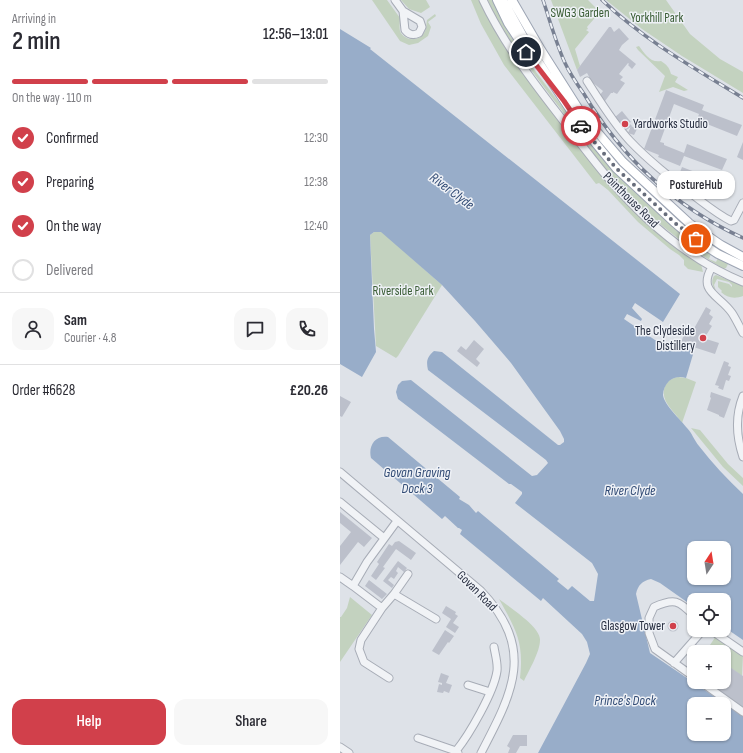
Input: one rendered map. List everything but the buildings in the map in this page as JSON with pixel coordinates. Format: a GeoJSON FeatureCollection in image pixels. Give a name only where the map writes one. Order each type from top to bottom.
{"type":"FeatureCollection","features":[{"type":"Feature","properties":{"kind":"main road"},"geometry":{"type":"LineString","coordinates":[[497,0],[508,23],[526,52],[564,101]]}},
{"type":"Feature","properties":{"kind":"main road"},"geometry":{"type":"LineString","coordinates":[[503,0],[530,49],[579,123],[603,154],[665,214],[703,244],[718,254],[743,266]]}},
{"type":"Feature","properties":{"kind":"main road"},"geometry":{"type":"LineString","coordinates":[[513,0],[516,9],[581,113],[623,162],[689,223],[721,245],[743,257]]}},
{"type":"Feature","properties":{"kind":"street"},"geometry":{"type":"LineString","coordinates":[[395,0],[402,11]]}},
{"type":"Feature","properties":{"kind":"street","name":"Pointhouse Road"},"geometry":{"type":"LineString","coordinates":[[483,0],[516,59],[610,180],[658,228],[712,267],[743,282]]}},
{"type":"Feature","properties":{"kind":"street"},"geometry":{"type":"LineString","coordinates":[[587,80],[609,115],[629,140],[675,182],[731,221],[734,220],[743,203]]}},
{"type":"Feature","properties":{"kind":"street"},"geometry":{"type":"LineString","coordinates":[[712,267],[707,276],[708,289],[732,313],[743,333]]}},
{"type":"Feature","properties":{"kind":"street"},"geometry":{"type":"LineString","coordinates":[[743,396],[737,422],[738,440],[743,457]]}},
{"type":"Feature","properties":{"kind":"street","name":"Govan Road"},"geometry":{"type":"LineString","coordinates":[[340,472],[481,592],[494,605],[501,616],[511,638],[514,659],[512,684],[504,708],[481,753]]}},
{"type":"Feature","properties":{"kind":"street"},"geometry":{"type":"LineString","coordinates":[[340,502],[384,538]]}},
{"type":"Feature","properties":{"kind":"street"},"geometry":{"type":"LineString","coordinates":[[353,586],[367,562],[397,521]]}},
{"type":"Feature","properties":{"kind":"street"},"geometry":{"type":"LineString","coordinates":[[389,678],[364,662],[361,658],[359,649],[361,640],[382,608],[408,574]]}},
{"type":"Feature","properties":{"kind":"street"},"geometry":{"type":"LineString","coordinates":[[340,576],[382,608]]}},
{"type":"Feature","properties":{"kind":"street"},"geometry":{"type":"LineString","coordinates":[[394,594],[436,619]]}},
{"type":"Feature","properties":{"kind":"street"},"geometry":{"type":"LineString","coordinates":[[687,608],[684,605],[668,601],[654,607],[649,618],[649,633],[655,649],[687,672]]}},
{"type":"Feature","properties":{"kind":"street"},"geometry":{"type":"LineString","coordinates":[[674,662],[697,637]]}},
{"type":"Feature","properties":{"kind":"street"},"geometry":{"type":"LineString","coordinates":[[720,637],[743,652]]}},
{"type":"Feature","properties":{"kind":"street"},"geometry":{"type":"LineString","coordinates":[[729,637],[743,646]]}},
{"type":"Feature","properties":{"kind":"street"},"geometry":{"type":"LineString","coordinates":[[418,738],[457,752],[465,740],[490,692],[497,669],[494,646]]}},
{"type":"Feature","properties":{"kind":"street"},"geometry":{"type":"LineString","coordinates":[[468,685],[490,692]]}},
{"type":"Feature","properties":{"kind":"street"},"geometry":{"type":"LineString","coordinates":[[711,689],[743,712]]}},
{"type":"Feature","properties":{"kind":"street"},"geometry":{"type":"LineString","coordinates":[[340,747],[349,753]]}},
{"type":"Feature","properties":{"kind":"green space"},"geometry":{"type":"Polygon","coordinates":[[[372,0],[387,0],[400,18],[400,31],[405,37],[412,39],[422,36],[426,30],[427,20],[435,14],[436,16],[428,22],[431,27],[428,36],[418,43],[409,45],[400,41],[372,0]]]}},
{"type":"Feature","properties":{"kind":"green space"},"geometry":{"type":"Polygon","coordinates":[[[401,0],[426,0],[430,7],[421,13],[409,9],[401,0]]]}},
{"type":"Feature","properties":{"kind":"green space"},"geometry":{"type":"Polygon","coordinates":[[[471,0],[480,0],[491,23],[513,60],[600,174],[701,264],[703,272],[688,269],[684,265],[684,260],[679,255],[638,222],[608,190],[599,183],[596,184],[504,65],[481,24],[471,0]]]}},
{"type":"Feature","properties":{"kind":"green space"},"geometry":{"type":"Polygon","coordinates":[[[488,0],[492,0],[517,47],[590,143],[620,177],[665,220],[694,243],[711,254],[709,259],[716,262],[718,258],[728,264],[726,268],[724,269],[683,242],[631,197],[584,143],[584,140],[525,62],[519,57],[490,8],[491,7],[488,0]]]}},
{"type":"Feature","properties":{"kind":"green space","name":"SWG3 Garden"},"geometry":{"type":"Polygon","coordinates":[[[551,0],[588,0],[600,12],[587,27],[588,29],[586,30],[589,32],[575,49],[580,66],[577,70],[551,0]]]}},
{"type":"Feature","properties":{"kind":"green space","name":"Yorkhill Park"},"geometry":{"type":"Polygon","coordinates":[[[606,0],[666,0],[690,34],[720,59],[743,72],[743,93],[682,56],[642,29],[606,0]]]}},
{"type":"Feature","properties":{"kind":"green space"},"geometry":{"type":"Polygon","coordinates":[[[639,46],[651,59],[654,61],[661,61],[666,65],[671,74],[678,77],[675,82],[688,90],[684,91],[673,87],[659,92],[665,76],[638,50],[636,47],[639,46]]]}},
{"type":"Feature","properties":{"kind":"green space","name":"Riverside Park"},"geometry":{"type":"Polygon","coordinates":[[[381,231],[442,285],[396,358],[376,346],[370,235],[374,232],[381,231]]]}},
{"type":"Feature","properties":{"kind":"green space"},"geometry":{"type":"Polygon","coordinates":[[[716,275],[743,286],[743,296],[726,296],[718,287],[718,281],[729,284],[732,287],[732,285],[729,282],[717,279],[714,285],[716,291],[712,282],[714,276],[716,275]]]}},
{"type":"Feature","properties":{"kind":"green space"},"geometry":{"type":"Polygon","coordinates":[[[678,377],[696,382],[682,423],[664,397],[666,384],[670,380],[678,377]]]}},
{"type":"Feature","properties":{"kind":"green space"},"geometry":{"type":"Polygon","coordinates":[[[691,428],[700,430],[728,464],[743,478],[743,486],[723,467],[691,428]]]}},
{"type":"Feature","properties":{"kind":"green space"},"geometry":{"type":"Polygon","coordinates":[[[350,597],[372,615],[340,662],[340,617],[347,608],[350,597]]]}},
{"type":"Feature","properties":{"kind":"green space"},"geometry":{"type":"Polygon","coordinates":[[[499,599],[530,623],[539,635],[540,645],[524,681],[520,678],[520,645],[510,619],[499,599]]]}},
{"type":"Feature","properties":{"kind":"green space"},"geometry":{"type":"Polygon","coordinates":[[[715,637],[718,637],[730,645],[710,645],[715,637]]]}},
{"type":"Feature","properties":{"kind":"green space"},"geometry":{"type":"Polygon","coordinates":[[[731,646],[743,654],[742,676],[731,668],[731,646]]]}},
{"type":"Feature","properties":{"kind":"water","name":"River Clyde"},"geometry":{"type":"Polygon","coordinates":[[[340,29],[371,48],[370,49],[680,294],[663,322],[635,303],[632,308],[642,319],[641,321],[627,314],[624,319],[655,340],[694,351],[686,378],[677,377],[669,381],[664,388],[663,395],[669,408],[689,430],[697,444],[720,471],[743,494],[743,640],[731,632],[731,593],[687,593],[687,602],[660,583],[651,579],[641,584],[636,594],[650,653],[687,678],[687,689],[703,689],[715,697],[687,697],[687,741],[731,741],[731,708],[743,716],[743,753],[538,753],[590,654],[587,642],[582,634],[543,598],[541,601],[460,534],[462,530],[445,516],[442,519],[371,458],[370,454],[372,446],[376,440],[383,437],[388,437],[460,497],[459,499],[469,505],[476,513],[478,511],[559,579],[557,581],[568,590],[572,586],[590,601],[594,601],[598,574],[592,563],[515,503],[522,492],[509,484],[398,399],[396,392],[398,385],[402,381],[411,380],[532,476],[537,475],[548,463],[546,460],[428,370],[428,357],[434,351],[442,352],[558,445],[564,442],[564,439],[560,431],[511,363],[475,321],[442,285],[381,232],[374,232],[370,235],[376,352],[362,377],[340,364],[340,29]]]}},
{"type":"Feature","properties":{"kind":"railway"},"geometry":{"type":"LineString","coordinates":[[543,0],[556,40],[567,67],[615,139],[633,160],[673,196],[718,226],[743,238]]}},
{"type":"Feature","properties":{"kind":"railway"},"geometry":{"type":"LineString","coordinates":[[602,0],[652,41],[743,98]]}},
{"type":"Feature","properties":{"kind":"way so far"},"geometry":{"type":"LineString","coordinates":[[581,126],[616,168],[675,223],[696,239]]}},
{"type":"Feature","properties":{"kind":"place","name":"Yardworks Studio"},"geometry":{"type":"Point","coordinates":[625,124]}},
{"type":"Feature","properties":{"kind":"place","name":"PostureHub"},"geometry":{"type":"Point","coordinates":[696,239]}},
{"type":"Feature","properties":{"kind":"place","name":"The Clydeside Distillery"},"geometry":{"type":"Point","coordinates":[703,338]}},
{"type":"Feature","properties":{"kind":"place","name":"Glasgow Tower"},"geometry":{"type":"Point","coordinates":[673,626]}},
{"type":"Feature","properties":{"kind":"route"},"geometry":{"type":"LineString","coordinates":[[526,52],[564,101],[581,126]]}},
{"type":"Feature","properties":{"kind":"water label","name":"Govan Graving Dock 3"},"geometry":{"type":"Point","coordinates":[417,480]}},
{"type":"Feature","properties":{"kind":"water label","name":"Prince's Dock"},"geometry":{"type":"Point","coordinates":[625,700]}}]}
